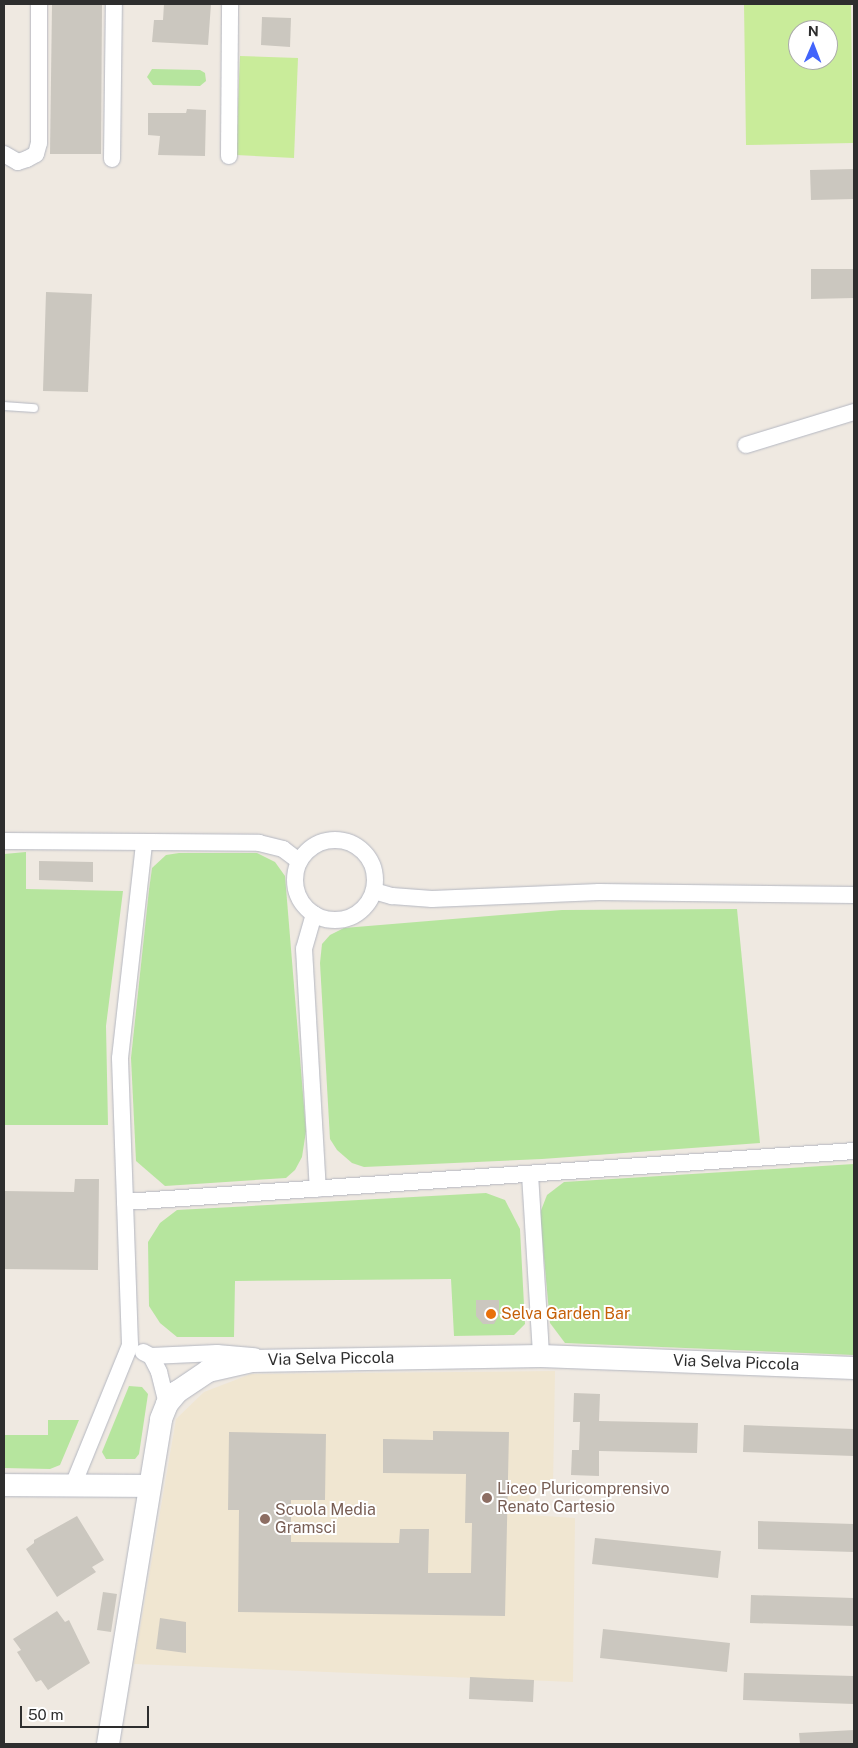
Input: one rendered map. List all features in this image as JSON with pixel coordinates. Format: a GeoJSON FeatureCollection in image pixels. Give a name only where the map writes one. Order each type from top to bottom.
{"type":"FeatureCollection","features":[{"type":"Feature","properties":{"kind":"street"},"geometry":{"type":"LineString","coordinates":[[4,154],[18,162],[36,154],[39,143],[39,4]]}},
{"type":"Feature","properties":{"kind":"street"},"geometry":{"type":"LineString","coordinates":[[112,159],[114,4]]}},
{"type":"Feature","properties":{"kind":"street"},"geometry":{"type":"LineString","coordinates":[[229,156],[230,4]]}},
{"type":"Feature","properties":{"kind":"street"},"geometry":{"type":"LineString","coordinates":[[746,444],[854,412]]}},
{"type":"Feature","properties":{"kind":"street"},"geometry":{"type":"LineString","coordinates":[[4,841],[259,844],[283,849],[299,861]]}},
{"type":"Feature","properties":{"kind":"street"},"geometry":{"type":"LineString","coordinates":[[323,842],[349,842],[363,851],[372,865],[374,891],[361,910],[347,918],[328,920],[314,914],[301,902],[296,890],[295,875],[299,861],[308,850],[323,842]]}},
{"type":"Feature","properties":{"kind":"street"},"geometry":{"type":"LineString","coordinates":[[73,1485],[130,1345],[120,1058],[144,843]]}},
{"type":"Feature","properties":{"kind":"street"},"geometry":{"type":"LineString","coordinates":[[374,891],[392,896],[432,898],[599,892],[854,895]]}},
{"type":"Feature","properties":{"kind":"street"},"geometry":{"type":"LineString","coordinates":[[314,914],[304,949],[318,1188]]}},
{"type":"Feature","properties":{"kind":"street"},"geometry":{"type":"LineString","coordinates":[[125,1202],[854,1151]]}},
{"type":"Feature","properties":{"kind":"street"},"geometry":{"type":"LineString","coordinates":[[530,1174],[541,1356]]}},
{"type":"Feature","properties":{"kind":"street"},"geometry":{"type":"LineString","coordinates":[[108,1744],[148,1486],[167,1404],[159,1372],[150,1356],[130,1345]]}},
{"type":"Feature","properties":{"kind":"street"},"geometry":{"type":"LineString","coordinates":[[150,1356],[217,1352],[284,1360]]}},
{"type":"Feature","properties":{"kind":"street","name":"Via Selva Piccola"},"geometry":{"type":"LineString","coordinates":[[167,1404],[188,1382],[208,1371],[229,1364],[284,1360],[541,1356],[854,1368]]}},
{"type":"Feature","properties":{"kind":"street"},"geometry":{"type":"LineString","coordinates":[[4,1485],[148,1486]]}},
{"type":"Feature","properties":{"kind":"lane"},"geometry":{"type":"LineString","coordinates":[[4,406],[34,408]]}},
{"type":"Feature","properties":{"kind":"shaded area"},"geometry":{"type":"Polygon","coordinates":[[[555,1371],[553,1488],[530,1485],[529,1515],[575,1518],[573,1682],[134,1664],[176,1419],[204,1392],[251,1374],[555,1371]]]}},
{"type":"Feature","properties":{"kind":"green space"},"geometry":{"type":"Polygon","coordinates":[[[744,4],[851,4],[853,143],[746,145],[744,4]]]}},
{"type":"Feature","properties":{"kind":"green space"},"geometry":{"type":"Polygon","coordinates":[[[240,56],[298,58],[294,158],[236,155],[240,56]]]}},
{"type":"Feature","properties":{"kind":"green space"},"geometry":{"type":"Polygon","coordinates":[[[152,69],[200,70],[205,73],[206,81],[200,86],[153,85],[147,77],[152,69]]]}},
{"type":"Feature","properties":{"kind":"green space"},"geometry":{"type":"Polygon","coordinates":[[[26,852],[26,889],[123,891],[106,1026],[108,1125],[4,1125],[4,854],[26,852]]]}},
{"type":"Feature","properties":{"kind":"green space"},"geometry":{"type":"Polygon","coordinates":[[[179,853],[257,853],[275,862],[285,876],[306,1131],[302,1157],[295,1170],[286,1178],[165,1186],[136,1161],[131,1058],[152,868],[166,855],[179,853]]]}},
{"type":"Feature","properties":{"kind":"green space"},"geometry":{"type":"Polygon","coordinates":[[[737,909],[760,1143],[542,1159],[364,1167],[352,1163],[337,1150],[330,1139],[320,963],[322,944],[330,935],[344,928],[562,910],[737,909]]]}},
{"type":"Feature","properties":{"kind":"green space"},"geometry":{"type":"Polygon","coordinates":[[[854,1164],[854,1355],[565,1343],[550,1323],[540,1213],[547,1195],[564,1182],[854,1164]]]}},
{"type":"Feature","properties":{"kind":"green space"},"geometry":{"type":"Polygon","coordinates":[[[486,1193],[505,1200],[520,1229],[525,1324],[514,1335],[454,1336],[451,1279],[235,1281],[234,1337],[177,1337],[160,1323],[149,1306],[148,1242],[160,1223],[177,1210],[486,1193]]]}},
{"type":"Feature","properties":{"kind":"green space"},"geometry":{"type":"Polygon","coordinates":[[[129,1386],[142,1387],[148,1394],[139,1454],[135,1459],[106,1459],[102,1452],[129,1386]]]}},
{"type":"Feature","properties":{"kind":"green space"},"geometry":{"type":"Polygon","coordinates":[[[48,1420],[79,1420],[60,1465],[50,1469],[4,1468],[4,1435],[48,1435],[48,1420]]]}},
{"type":"Feature","properties":{"kind":"building"},"geometry":{"type":"Polygon","coordinates":[[[52,4],[102,4],[101,154],[50,154],[52,4]]]}},
{"type":"Feature","properties":{"kind":"building"},"geometry":{"type":"Polygon","coordinates":[[[164,4],[211,4],[208,45],[152,42],[154,20],[163,20],[164,4]]]}},
{"type":"Feature","properties":{"kind":"building"},"geometry":{"type":"Polygon","coordinates":[[[262,17],[291,18],[290,47],[261,45],[262,17]]]}},
{"type":"Feature","properties":{"kind":"building"},"geometry":{"type":"Polygon","coordinates":[[[187,109],[206,110],[205,156],[158,155],[160,136],[148,135],[148,113],[186,113],[187,109]]]}},
{"type":"Feature","properties":{"kind":"building"},"geometry":{"type":"Polygon","coordinates":[[[854,169],[854,199],[811,200],[810,170],[854,169]]]}},
{"type":"Feature","properties":{"kind":"building"},"geometry":{"type":"Polygon","coordinates":[[[811,269],[854,269],[854,298],[811,299],[811,269]]]}},
{"type":"Feature","properties":{"kind":"building"},"geometry":{"type":"Polygon","coordinates":[[[46,292],[92,294],[88,392],[43,391],[46,292]]]}},
{"type":"Feature","properties":{"kind":"building"},"geometry":{"type":"Polygon","coordinates":[[[39,861],[93,862],[93,882],[39,880],[39,861]]]}},
{"type":"Feature","properties":{"kind":"building"},"geometry":{"type":"Polygon","coordinates":[[[75,1179],[99,1179],[98,1270],[4,1269],[4,1191],[74,1192],[75,1179]]]}},
{"type":"Feature","properties":{"kind":"building"},"geometry":{"type":"Polygon","coordinates":[[[476,1300],[499,1300],[499,1315],[494,1324],[483,1324],[476,1316],[476,1300]]]}},
{"type":"Feature","properties":{"kind":"building"},"geometry":{"type":"Polygon","coordinates":[[[574,1393],[600,1394],[599,1421],[698,1423],[697,1453],[599,1451],[599,1476],[571,1475],[572,1450],[579,1450],[580,1422],[573,1422],[574,1393]]]}},
{"type":"Feature","properties":{"kind":"building"},"geometry":{"type":"Polygon","coordinates":[[[744,1425],[854,1429],[854,1456],[743,1452],[744,1425]]]}},
{"type":"Feature","properties":{"kind":"building","name":"Scuola Media Gramsci"},"geometry":{"type":"Polygon","coordinates":[[[433,1431],[509,1432],[505,1616],[238,1612],[239,1510],[228,1510],[229,1432],[326,1434],[325,1500],[291,1500],[291,1542],[399,1543],[400,1529],[429,1529],[428,1573],[471,1573],[472,1523],[465,1523],[466,1474],[383,1473],[383,1439],[433,1440],[433,1431]]]}},
{"type":"Feature","properties":{"kind":"building"},"geometry":{"type":"Polygon","coordinates":[[[77,1516],[104,1560],[92,1567],[96,1572],[57,1597],[26,1549],[34,1543],[34,1540],[77,1516]]]}},
{"type":"Feature","properties":{"kind":"building"},"geometry":{"type":"Polygon","coordinates":[[[758,1521],[854,1524],[854,1552],[758,1549],[758,1521]]]}},
{"type":"Feature","properties":{"kind":"building"},"geometry":{"type":"Polygon","coordinates":[[[595,1538],[721,1551],[718,1578],[592,1564],[595,1538]]]}},
{"type":"Feature","properties":{"kind":"building"},"geometry":{"type":"Polygon","coordinates":[[[103,1592],[117,1594],[111,1632],[97,1630],[103,1592]]]}},
{"type":"Feature","properties":{"kind":"building"},"geometry":{"type":"Polygon","coordinates":[[[751,1595],[854,1598],[854,1626],[750,1623],[751,1595]]]}},
{"type":"Feature","properties":{"kind":"building"},"geometry":{"type":"Polygon","coordinates":[[[57,1611],[65,1622],[69,1620],[90,1663],[48,1690],[41,1680],[36,1682],[17,1652],[21,1650],[13,1639],[57,1611]]]}},
{"type":"Feature","properties":{"kind":"building"},"geometry":{"type":"Polygon","coordinates":[[[160,1618],[186,1622],[186,1653],[156,1649],[160,1618]]]}},
{"type":"Feature","properties":{"kind":"building"},"geometry":{"type":"Polygon","coordinates":[[[603,1629],[730,1643],[727,1672],[600,1658],[603,1629]]]}},
{"type":"Feature","properties":{"kind":"building"},"geometry":{"type":"Polygon","coordinates":[[[744,1673],[854,1676],[854,1704],[743,1700],[744,1673]]]}},
{"type":"Feature","properties":{"kind":"building"},"geometry":{"type":"Polygon","coordinates":[[[470,1677],[534,1680],[533,1702],[469,1699],[470,1677]]]}},
{"type":"Feature","properties":{"kind":"building"},"geometry":{"type":"Polygon","coordinates":[[[854,1730],[854,1744],[800,1744],[799,1733],[854,1730]]]}},
{"type":"Feature","properties":{"kind":"place","name":"Selva Garden Bar"},"geometry":{"type":"Point","coordinates":[491,1314]}},
{"type":"Feature","properties":{"kind":"place","name":"Liceo Pluricomprensivo Renato Cartesio"},"geometry":{"type":"Point","coordinates":[487,1498]}},
{"type":"Feature","properties":{"kind":"place","name":"Scuola Media Gramsci"},"geometry":{"type":"Point","coordinates":[265,1519]}}]}
